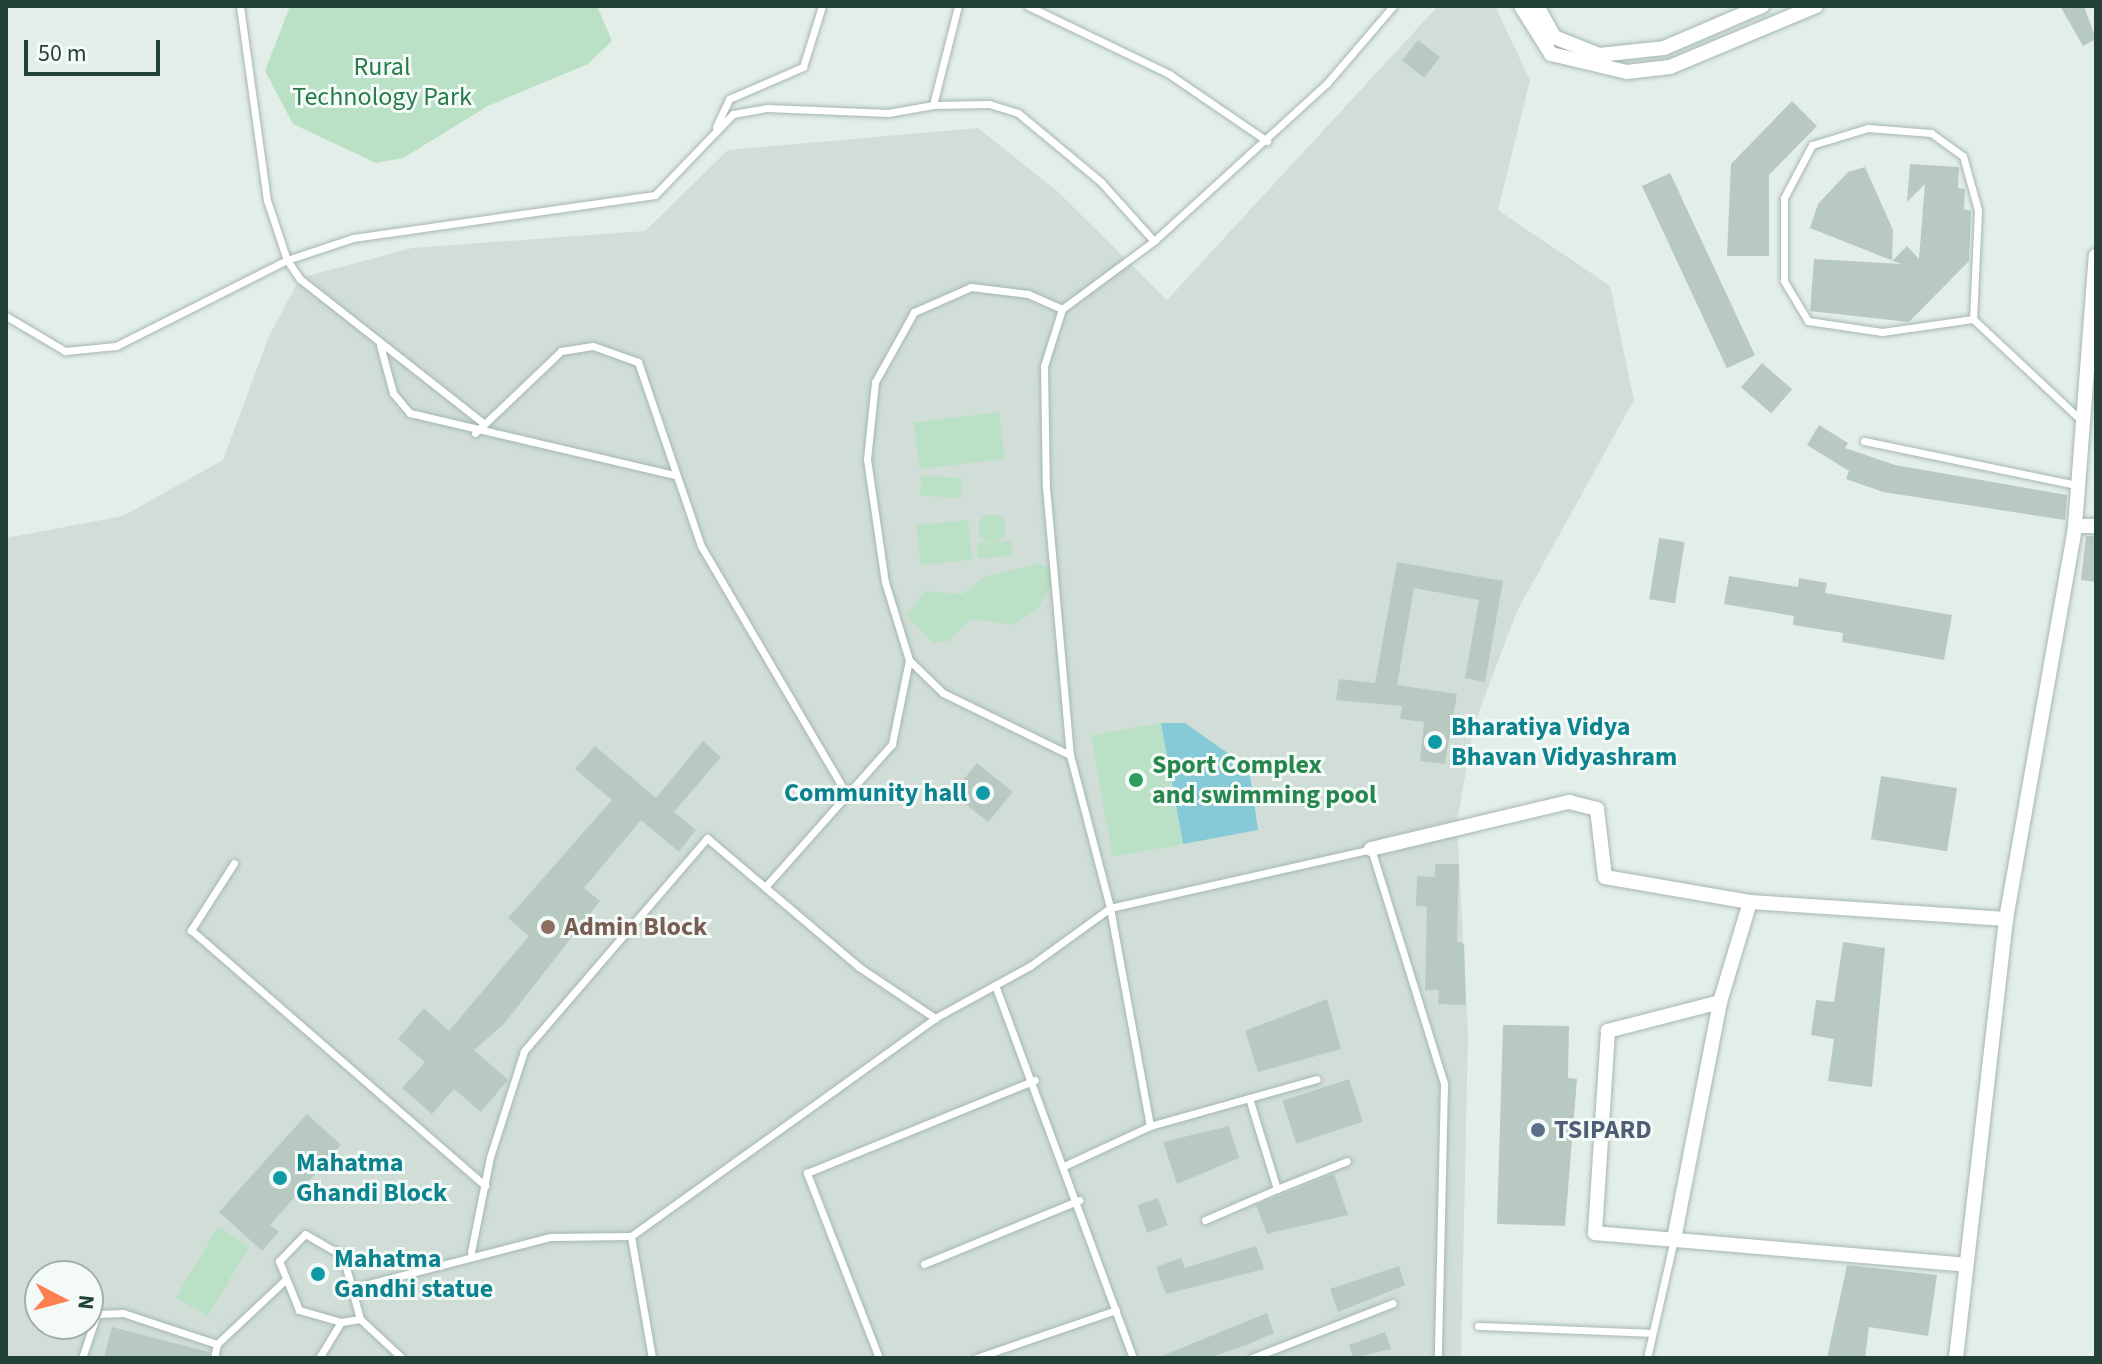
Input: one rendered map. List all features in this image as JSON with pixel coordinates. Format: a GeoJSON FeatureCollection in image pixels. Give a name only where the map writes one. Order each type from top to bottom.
{"type":"FeatureCollection","features":[{"type":"Feature","properties":{"kind":"street"},"geometry":{"type":"LineString","coordinates":[[1521,6],[1542,44],[1565,53],[1654,71],[1816,6]]}},
{"type":"Feature","properties":{"kind":"street"},"geometry":{"type":"LineString","coordinates":[[1537,6],[1565,53]]}},
{"type":"Feature","properties":{"kind":"street"},"geometry":{"type":"LineString","coordinates":[[1565,53],[1644,53],[1762,6]]}},
{"type":"Feature","properties":{"kind":"street"},"geometry":{"type":"LineString","coordinates":[[1956,1358],[2006,919],[2075,526],[2083,423],[2091,378],[2096,256]]}},
{"type":"Feature","properties":{"kind":"street"},"geometry":{"type":"LineString","coordinates":[[2075,526],[2096,526]]}},
{"type":"Feature","properties":{"kind":"street"},"geometry":{"type":"LineString","coordinates":[[1371,849],[1569,802],[1597,809],[1605,877],[1750,902],[2006,919]]}},
{"type":"Feature","properties":{"kind":"street"},"geometry":{"type":"LineString","coordinates":[[1674,1239],[1720,1002],[1750,902]]}},
{"type":"Feature","properties":{"kind":"street"},"geometry":{"type":"LineString","coordinates":[[1720,1002],[1608,1031],[1595,1233],[1965,1265]]}},
{"type":"Feature","properties":{"kind":"lane"},"geometry":{"type":"LineString","coordinates":[[240,6],[267,200],[287,260],[379,343],[483,423]]}},
{"type":"Feature","properties":{"kind":"lane"},"geometry":{"type":"LineString","coordinates":[[713,133],[729,99],[803,67],[822,6]]}},
{"type":"Feature","properties":{"kind":"lane"},"geometry":{"type":"LineString","coordinates":[[933,105],[958,6]]}},
{"type":"Feature","properties":{"kind":"lane"},"geometry":{"type":"LineString","coordinates":[[1028,6],[1169,74],[1267,141]]}},
{"type":"Feature","properties":{"kind":"lane"},"geometry":{"type":"LineString","coordinates":[[1150,1126],[1110,908],[1070,755],[1043,447],[1044,366],[1062,309],[1154,241],[1267,141],[1393,6]]}},
{"type":"Feature","properties":{"kind":"lane"},"geometry":{"type":"LineString","coordinates":[[6,316],[45,344],[87,352],[116,346],[287,260],[401,229],[632,203],[671,184],[733,114],[752,109],[888,113],[933,105],[989,104],[1018,113],[1101,182],[1154,241]]}},
{"type":"Feature","properties":{"kind":"lane"},"geometry":{"type":"LineString","coordinates":[[1973,319],[1882,332],[1808,321],[1784,281],[1784,198],[1812,145],[1868,128],[1931,133],[1963,156],[1978,210],[1973,319],[2083,423]]}},
{"type":"Feature","properties":{"kind":"lane"},"geometry":{"type":"LineString","coordinates":[[766,886],[892,744],[909,660],[885,582],[867,459],[875,382],[914,312],[942,294],[997,287],[1062,309]]}},
{"type":"Feature","properties":{"kind":"lane"},"geometry":{"type":"LineString","coordinates":[[379,343],[393,393],[410,413],[475,433],[675,475]]}},
{"type":"Feature","properties":{"kind":"lane"},"geometry":{"type":"LineString","coordinates":[[475,433],[561,351],[593,346],[626,353],[648,379],[675,475],[713,570],[847,795]]}},
{"type":"Feature","properties":{"kind":"lane"},"geometry":{"type":"LineString","coordinates":[[1864,441],[2079,486]]}},
{"type":"Feature","properties":{"kind":"lane"},"geometry":{"type":"LineString","coordinates":[[909,660],[943,693],[1070,755]]}},
{"type":"Feature","properties":{"kind":"lane"},"geometry":{"type":"LineString","coordinates":[[471,1252],[485,1186],[524,1051],[707,838],[859,967],[935,1018]]}},
{"type":"Feature","properties":{"kind":"lane"},"geometry":{"type":"LineString","coordinates":[[357,1287],[471,1252],[550,1237],[631,1236],[935,1018],[995,985],[1110,908],[1371,849],[1444,1084],[1438,1358]]}},
{"type":"Feature","properties":{"kind":"lane"},"geometry":{"type":"LineString","coordinates":[[234,863],[191,930],[485,1186]]}},
{"type":"Feature","properties":{"kind":"lane"},"geometry":{"type":"LineString","coordinates":[[995,985],[1035,1080],[1133,1358]]}},
{"type":"Feature","properties":{"kind":"lane"},"geometry":{"type":"LineString","coordinates":[[1066,1165],[1150,1126],[1317,1079]]}},
{"type":"Feature","properties":{"kind":"lane"},"geometry":{"type":"LineString","coordinates":[[879,1358],[807,1173],[1035,1080]]}},
{"type":"Feature","properties":{"kind":"lane"},"geometry":{"type":"LineString","coordinates":[[1249,1098],[1277,1189]]}},
{"type":"Feature","properties":{"kind":"lane"},"geometry":{"type":"LineString","coordinates":[[1205,1220],[1347,1161]]}},
{"type":"Feature","properties":{"kind":"lane"},"geometry":{"type":"LineString","coordinates":[[924,1264],[1079,1200]]}},
{"type":"Feature","properties":{"kind":"lane"},"geometry":{"type":"LineString","coordinates":[[360,1319],[341,1322],[299,1310],[284,1281],[279,1261],[305,1234],[343,1256],[357,1287],[360,1319],[402,1358]]}},
{"type":"Feature","properties":{"kind":"lane"},"geometry":{"type":"LineString","coordinates":[[631,1236],[652,1358]]}},
{"type":"Feature","properties":{"kind":"lane"},"geometry":{"type":"LineString","coordinates":[[1647,1358],[1674,1239]]}},
{"type":"Feature","properties":{"kind":"lane"},"geometry":{"type":"LineString","coordinates":[[214,1358],[217,1344],[284,1281]]}},
{"type":"Feature","properties":{"kind":"lane"},"geometry":{"type":"LineString","coordinates":[[1252,1358],[1393,1303]]}},
{"type":"Feature","properties":{"kind":"lane"},"geometry":{"type":"LineString","coordinates":[[976,1358],[1116,1310]]}},
{"type":"Feature","properties":{"kind":"lane"},"geometry":{"type":"LineString","coordinates":[[82,1358],[97,1314],[123,1313],[217,1344]]}},
{"type":"Feature","properties":{"kind":"lane"},"geometry":{"type":"LineString","coordinates":[[319,1358],[341,1322]]}},
{"type":"Feature","properties":{"kind":"lane"},"geometry":{"type":"LineString","coordinates":[[1478,1326],[1651,1333]]}},
{"type":"Feature","properties":{"kind":"shaded area"},"geometry":{"type":"Polygon","coordinates":[[[1438,6],[1495,6],[1530,80],[1498,210],[1610,286],[1634,400],[1517,611],[1474,725],[1457,823],[1468,1035],[1461,1358],[6,1358],[6,538],[123,516],[223,460],[269,336],[300,278],[412,248],[645,231],[728,150],[978,128],[1056,190],[1167,300],[1438,6]]]}},
{"type":"Feature","properties":{"kind":"green space","name":"Rural Technology Park"},"geometry":{"type":"Polygon","coordinates":[[[290,6],[597,6],[612,41],[588,64],[488,106],[403,158],[376,163],[293,124],[265,71],[290,6]]]}},
{"type":"Feature","properties":{"kind":"green space"},"geometry":{"type":"Polygon","coordinates":[[[999,412],[1005,459],[919,469],[914,422],[999,412]]]}},
{"type":"Feature","properties":{"kind":"green space"},"geometry":{"type":"Polygon","coordinates":[[[921,476],[962,478],[961,498],[920,496],[921,476]]]}},
{"type":"Feature","properties":{"kind":"green space"},"geometry":{"type":"Polygon","coordinates":[[[992,514],[1002,518],[1006,528],[1002,538],[992,542],[982,538],[978,528],[982,518],[992,514]]]}},
{"type":"Feature","properties":{"kind":"green space"},"geometry":{"type":"Polygon","coordinates":[[[968,520],[972,560],[920,565],[916,525],[968,520]]]}},
{"type":"Feature","properties":{"kind":"green space"},"geometry":{"type":"Polygon","coordinates":[[[1011,541],[1012,556],[978,558],[977,543],[1011,541]]]}},
{"type":"Feature","properties":{"kind":"green space"},"geometry":{"type":"Polygon","coordinates":[[[1040,564],[1052,570],[1053,583],[1038,608],[1014,625],[971,619],[949,641],[933,643],[906,616],[925,591],[963,594],[986,576],[1040,564]]]}},
{"type":"Feature","properties":{"kind":"green space","name":"Sport Complex and swimming pool"},"geometry":{"type":"Polygon","coordinates":[[[1161,723],[1182,844],[1112,856],[1091,735],[1161,723]]]}},
{"type":"Feature","properties":{"kind":"green space"},"geometry":{"type":"Polygon","coordinates":[[[218,1227],[250,1246],[207,1316],[176,1297],[218,1227]]]}},
{"type":"Feature","properties":{"kind":"water"},"geometry":{"type":"Polygon","coordinates":[[[1161,723],[1185,723],[1249,768],[1258,830],[1183,844],[1161,723]]]}},
{"type":"Feature","properties":{"kind":"building"},"geometry":{"type":"Polygon","coordinates":[[[2060,6],[2084,6],[2096,39],[2083,46],[2060,6]]]}},
{"type":"Feature","properties":{"kind":"building"},"geometry":{"type":"Polygon","coordinates":[[[1418,40],[1440,57],[1424,78],[1402,60],[1418,40]]]}},
{"type":"Feature","properties":{"kind":"building"},"geometry":{"type":"Polygon","coordinates":[[[1792,101],[1817,126],[1769,175],[1769,256],[1727,256],[1731,164],[1792,101]]]}},
{"type":"Feature","properties":{"kind":"building"},"geometry":{"type":"Polygon","coordinates":[[[1910,164],[1959,167],[1958,188],[1965,189],[1964,209],[1971,211],[1969,261],[1909,322],[1810,311],[1814,259],[1901,264],[1892,261],[1907,246],[1919,259],[1925,184],[1907,202],[1910,164]]]}},
{"type":"Feature","properties":{"kind":"building"},"geometry":{"type":"Polygon","coordinates":[[[1865,167],[1893,230],[1892,260],[1810,228],[1818,204],[1848,172],[1865,167]]]}},
{"type":"Feature","properties":{"kind":"building"},"geometry":{"type":"Polygon","coordinates":[[[1670,173],[1755,355],[1727,368],[1642,186],[1670,173]]]}},
{"type":"Feature","properties":{"kind":"building"},"geometry":{"type":"Polygon","coordinates":[[[1762,363],[1792,389],[1771,413],[1741,387],[1762,363]]]}},
{"type":"Feature","properties":{"kind":"building"},"geometry":{"type":"Polygon","coordinates":[[[1819,425],[1848,443],[1845,448],[1895,465],[2067,495],[2065,520],[1883,492],[1846,479],[1849,471],[1807,445],[1819,425]]]}},
{"type":"Feature","properties":{"kind":"building"},"geometry":{"type":"Polygon","coordinates":[[[2086,536],[2096,536],[2096,582],[2081,580],[2086,536]]]}},
{"type":"Feature","properties":{"kind":"building"},"geometry":{"type":"Polygon","coordinates":[[[1659,538],[1685,542],[1675,603],[1649,599],[1659,538]]]}},
{"type":"Feature","properties":{"kind":"building"},"geometry":{"type":"Polygon","coordinates":[[[1397,562],[1503,581],[1485,682],[1465,678],[1479,600],[1414,588],[1397,685],[1457,694],[1445,764],[1420,761],[1424,722],[1400,719],[1402,706],[1336,700],[1339,679],[1375,683],[1397,562]]]}},
{"type":"Feature","properties":{"kind":"building"},"geometry":{"type":"Polygon","coordinates":[[[1729,576],[1798,587],[1799,578],[1827,583],[1825,593],[1952,615],[1944,660],[1842,642],[1843,633],[1793,625],[1794,616],[1724,604],[1729,576]]]}},
{"type":"Feature","properties":{"kind":"building","name":"Admin Block"},"geometry":{"type":"Polygon","coordinates":[[[703,741],[721,757],[674,812],[696,830],[679,852],[641,820],[584,888],[600,901],[504,1024],[474,1050],[508,1080],[481,1112],[454,1089],[432,1114],[402,1088],[425,1062],[398,1039],[424,1008],[449,1031],[529,936],[508,918],[612,800],[575,769],[595,746],[656,798],[703,741]]]}},
{"type":"Feature","properties":{"kind":"building","name":"Community hall"},"geometry":{"type":"Polygon","coordinates":[[[977,763],[1013,792],[988,822],[952,793],[977,763]]]}},
{"type":"Feature","properties":{"kind":"building"},"geometry":{"type":"Polygon","coordinates":[[[1881,776],[1957,788],[1947,851],[1871,839],[1881,776]]]}},
{"type":"Feature","properties":{"kind":"building"},"geometry":{"type":"Polygon","coordinates":[[[1435,864],[1459,864],[1457,941],[1464,944],[1466,1005],[1438,1004],[1439,990],[1425,990],[1427,907],[1416,906],[1417,876],[1435,877],[1435,864]]]}},
{"type":"Feature","properties":{"kind":"building"},"geometry":{"type":"Polygon","coordinates":[[[1843,942],[1885,948],[1872,1087],[1828,1081],[1834,1039],[1811,1035],[1816,1000],[1834,1002],[1843,942]]]}},
{"type":"Feature","properties":{"kind":"building"},"geometry":{"type":"Polygon","coordinates":[[[1327,999],[1341,1049],[1258,1072],[1245,1031],[1327,999]]]}},
{"type":"Feature","properties":{"kind":"building"},"geometry":{"type":"Polygon","coordinates":[[[1503,1025],[1569,1026],[1568,1078],[1577,1079],[1565,1226],[1497,1224],[1503,1025]]]}},
{"type":"Feature","properties":{"kind":"building"},"geometry":{"type":"Polygon","coordinates":[[[1349,1079],[1363,1122],[1296,1143],[1282,1101],[1349,1079]]]}},
{"type":"Feature","properties":{"kind":"building","name":"Mahatma Ghandi Block"},"geometry":{"type":"Polygon","coordinates":[[[307,1114],[341,1145],[270,1225],[279,1232],[262,1251],[219,1212],[307,1114]]]}},
{"type":"Feature","properties":{"kind":"building"},"geometry":{"type":"Polygon","coordinates":[[[1229,1126],[1239,1158],[1177,1184],[1163,1142],[1229,1126]]]}},
{"type":"Feature","properties":{"kind":"building"},"geometry":{"type":"Polygon","coordinates":[[[1334,1174],[1348,1215],[1267,1234],[1256,1205],[1334,1174]]]}},
{"type":"Feature","properties":{"kind":"building"},"geometry":{"type":"Polygon","coordinates":[[[1158,1198],[1168,1225],[1147,1233],[1137,1206],[1158,1198]]]}},
{"type":"Feature","properties":{"kind":"building"},"geometry":{"type":"Polygon","coordinates":[[[1256,1246],[1264,1269],[1166,1294],[1156,1267],[1181,1258],[1185,1268],[1256,1246]]]}},
{"type":"Feature","properties":{"kind":"building"},"geometry":{"type":"Polygon","coordinates":[[[1847,1265],[1937,1275],[1928,1336],[1869,1327],[1865,1358],[1827,1358],[1847,1265]]]}},
{"type":"Feature","properties":{"kind":"building"},"geometry":{"type":"Polygon","coordinates":[[[1399,1266],[1405,1285],[1338,1312],[1330,1289],[1399,1266]]]}},
{"type":"Feature","properties":{"kind":"building"},"geometry":{"type":"Polygon","coordinates":[[[1267,1313],[1274,1333],[1249,1344],[1209,1358],[1157,1358],[1267,1313]]]}},
{"type":"Feature","properties":{"kind":"building"},"geometry":{"type":"Polygon","coordinates":[[[112,1327],[209,1352],[208,1358],[104,1358],[112,1327]]]}},
{"type":"Feature","properties":{"kind":"building"},"geometry":{"type":"Polygon","coordinates":[[[1385,1332],[1391,1349],[1353,1358],[1349,1345],[1385,1332]]]}},
{"type":"Feature","properties":{"kind":"place","name":"Bharatiya Vidya Bhavan Vidyashram"},"geometry":{"type":"Point","coordinates":[1435,742]}},
{"type":"Feature","properties":{"kind":"place","name":"Sport Complex and swimming pool"},"geometry":{"type":"Point","coordinates":[1136,780]}},
{"type":"Feature","properties":{"kind":"place","name":"Community hall"},"geometry":{"type":"Point","coordinates":[983,793]}},
{"type":"Feature","properties":{"kind":"place","name":"Admin Block"},"geometry":{"type":"Point","coordinates":[548,927]}},
{"type":"Feature","properties":{"kind":"place","name":"TSIPARD"},"geometry":{"type":"Point","coordinates":[1538,1130]}},
{"type":"Feature","properties":{"kind":"place","name":"Mahatma Ghandi Block"},"geometry":{"type":"Point","coordinates":[280,1178]}},
{"type":"Feature","properties":{"kind":"place","name":"Mahatma Gandhi statue"},"geometry":{"type":"Point","coordinates":[318,1274]}}]}
